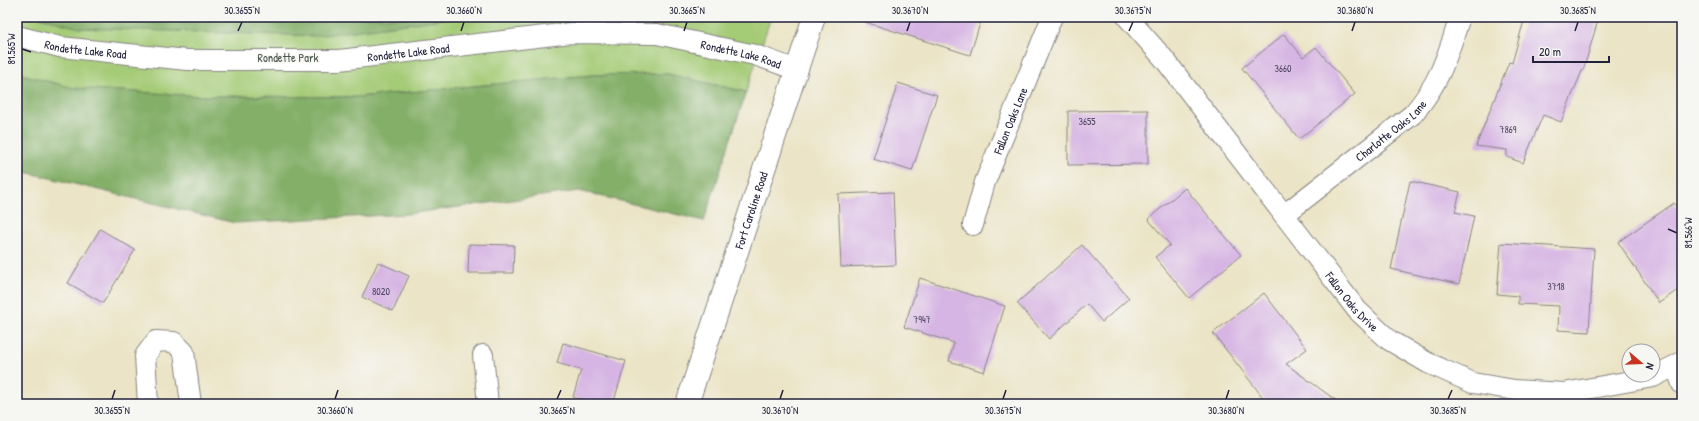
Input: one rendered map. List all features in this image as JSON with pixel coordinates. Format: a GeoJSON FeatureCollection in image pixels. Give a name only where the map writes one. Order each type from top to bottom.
{"type":"FeatureCollection","features":[{"type":"Feature","properties":{"kind":"street","name":"Fort Caroline Road"},"geometry":{"type":"LineString","coordinates":[[687,404],[814,17]]}},
{"type":"Feature","properties":{"kind":"street","name":"Fallon Oaks Lane"},"geometry":{"type":"LineString","coordinates":[[973,225],[985,182],[1052,17]]}},
{"type":"Feature","properties":{"kind":"street","name":"Fallon Oaks Drive"},"geometry":{"type":"LineString","coordinates":[[1127,17],[1165,60],[1357,310],[1389,340],[1428,363],[1473,383],[1515,390],[1564,393],[1680,371]]}},
{"type":"Feature","properties":{"kind":"street","name":"Charlotte Oaks Lane"},"geometry":{"type":"LineString","coordinates":[[1284,215],[1413,114],[1428,96],[1443,69],[1460,17]]}},
{"type":"Feature","properties":{"kind":"street","name":"Rondette Lake Road"},"geometry":{"type":"LineString","coordinates":[[17,36],[60,47],[187,60],[339,60],[571,33],[657,34],[755,55],[797,70]]}},
{"type":"Feature","properties":{"kind":"street"},"geometry":{"type":"LineString","coordinates":[[148,404],[145,356],[156,341],[174,342],[184,352],[192,404]]}},
{"type":"Feature","properties":{"kind":"street"},"geometry":{"type":"LineString","coordinates":[[483,355],[488,404]]}},
{"type":"Feature","properties":{"kind":"green space","name":"Rondette Park"},"geometry":{"type":"Polygon","coordinates":[[[17,17],[771,17],[746,92],[668,74],[592,75],[357,97],[201,96],[73,88],[17,73],[17,17]]]}},
{"type":"Feature","properties":{"kind":"green space"},"geometry":{"type":"Polygon","coordinates":[[[40,17],[458,17],[316,36],[79,28],[40,17]]]}},
{"type":"Feature","properties":{"kind":"green space"},"geometry":{"type":"Polygon","coordinates":[[[17,73],[73,88],[201,96],[357,97],[592,75],[668,74],[746,92],[704,221],[579,191],[407,214],[235,223],[17,170],[17,73]]]}},
{"type":"Feature","properties":{"kind":"building"},"geometry":{"type":"Polygon","coordinates":[[[866,17],[982,17],[970,55],[865,22],[866,17]]]}},
{"type":"Feature","properties":{"kind":"building"},"geometry":{"type":"Polygon","coordinates":[[[1525,17],[1599,17],[1583,71],[1561,122],[1543,115],[1523,163],[1507,157],[1507,150],[1476,146],[1509,62],[1512,63],[1525,17]]]}},
{"type":"Feature","properties":{"kind":"building"},"geometry":{"type":"Polygon","coordinates":[[[1284,34],[1303,57],[1316,47],[1355,94],[1299,139],[1242,68],[1284,34]]]}},
{"type":"Feature","properties":{"kind":"building"},"geometry":{"type":"Polygon","coordinates":[[[898,83],[937,95],[912,171],[873,159],[898,83]]]}},
{"type":"Feature","properties":{"kind":"building"},"geometry":{"type":"Polygon","coordinates":[[[1148,110],[1148,164],[1068,165],[1068,111],[1148,110]]]}},
{"type":"Feature","properties":{"kind":"building"},"geometry":{"type":"Polygon","coordinates":[[[1410,181],[1460,192],[1455,212],[1474,216],[1459,284],[1391,269],[1410,181]]]}},
{"type":"Feature","properties":{"kind":"building"},"geometry":{"type":"Polygon","coordinates":[[[1185,188],[1241,255],[1189,298],[1155,257],[1170,245],[1148,219],[1185,188]]]}},
{"type":"Feature","properties":{"kind":"building"},"geometry":{"type":"Polygon","coordinates":[[[893,192],[896,265],[841,267],[838,194],[893,192]]]}},
{"type":"Feature","properties":{"kind":"building"},"geometry":{"type":"Polygon","coordinates":[[[1674,203],[1682,215],[1682,287],[1659,303],[1618,242],[1674,203]]]}},
{"type":"Feature","properties":{"kind":"building"},"geometry":{"type":"Polygon","coordinates":[[[100,229],[135,250],[103,303],[68,283],[100,229]]]}},
{"type":"Feature","properties":{"kind":"building"},"geometry":{"type":"Polygon","coordinates":[[[1501,243],[1594,249],[1589,332],[1558,330],[1559,306],[1518,304],[1518,296],[1497,294],[1501,243]]]}},
{"type":"Feature","properties":{"kind":"building"},"geometry":{"type":"Polygon","coordinates":[[[469,244],[514,245],[513,273],[468,273],[469,244]]]}},
{"type":"Feature","properties":{"kind":"building"},"geometry":{"type":"Polygon","coordinates":[[[1082,245],[1129,298],[1102,322],[1087,304],[1049,339],[1017,303],[1082,245]]]}},
{"type":"Feature","properties":{"kind":"building"},"geometry":{"type":"Polygon","coordinates":[[[378,262],[409,276],[393,311],[362,297],[378,262]]]}},
{"type":"Feature","properties":{"kind":"building"},"geometry":{"type":"Polygon","coordinates":[[[920,278],[1005,306],[984,372],[949,361],[954,343],[904,327],[920,278]]]}},
{"type":"Feature","properties":{"kind":"building"},"geometry":{"type":"Polygon","coordinates":[[[1264,293],[1307,349],[1286,364],[1341,404],[1268,404],[1213,333],[1264,293]]]}},
{"type":"Feature","properties":{"kind":"building"},"geometry":{"type":"Polygon","coordinates":[[[563,343],[626,361],[613,404],[597,404],[573,397],[581,370],[557,363],[563,343]]]}}]}
